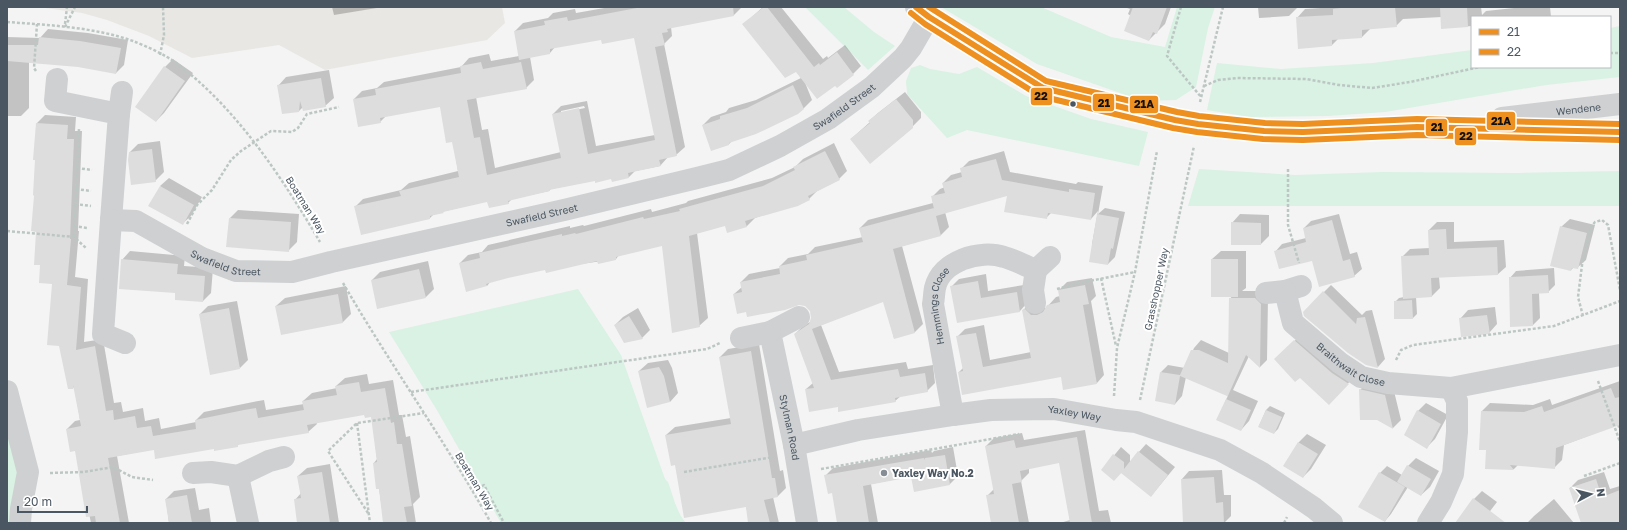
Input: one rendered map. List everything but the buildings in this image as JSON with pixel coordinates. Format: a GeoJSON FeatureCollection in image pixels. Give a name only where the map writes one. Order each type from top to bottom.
{"type":"FeatureCollection","features":[{"type":"Feature","properties":{"kind":"street","name":"Wendene"},"geometry":{"type":"LineString","coordinates":[[922,12],[1043,88],[1175,120],[1198,124],[1264,131],[1303,132],[1417,127],[1620,132]]}},
{"type":"Feature","properties":{"kind":"street","name":"Swafield Street"},"geometry":{"type":"LineString","coordinates":[[111,220],[136,222],[202,258],[236,271],[292,272],[572,208],[729,170],[780,146],[828,120],[872,87],[903,58],[911,48],[922,12]]}},
{"type":"Feature","properties":{"kind":"street"},"geometry":{"type":"LineString","coordinates":[[57,78],[55,102],[118,114]]}},
{"type":"Feature","properties":{"kind":"street"},"geometry":{"type":"LineString","coordinates":[[122,92],[118,114],[103,334],[125,342]]}},
{"type":"Feature","properties":{"kind":"street","name":"Wendene"},"geometry":{"type":"LineString","coordinates":[[1417,127],[1620,104]]}},
{"type":"Feature","properties":{"kind":"street","name":"Hemmings Close"},"geometry":{"type":"LineString","coordinates":[[952,414],[934,304],[935,287],[944,272],[957,261],[980,255],[1003,256],[1038,280]]}},
{"type":"Feature","properties":{"kind":"street","name":"Braithwait Close"},"geometry":{"type":"LineString","coordinates":[[1284,290],[1293,323],[1340,363],[1361,377],[1388,384],[1451,388],[1620,355]]}},
{"type":"Feature","properties":{"kind":"street"},"geometry":{"type":"LineString","coordinates":[[733,339],[770,332],[799,317]]}},
{"type":"Feature","properties":{"kind":"street","name":"Stylman Road"},"geometry":{"type":"LineString","coordinates":[[770,332],[796,457],[807,523]]}},
{"type":"Feature","properties":{"kind":"street"},"geometry":{"type":"LineString","coordinates":[[1428,523],[1441,502],[1453,474],[1457,432],[1457,401],[1451,388]]}},
{"type":"Feature","properties":{"kind":"street"},"geometry":{"type":"LineString","coordinates":[[7,391],[28,472],[20,523]]}},
{"type":"Feature","properties":{"kind":"street","name":"Yaxley Way"},"geometry":{"type":"LineString","coordinates":[[796,457],[858,430],[952,414],[991,410],[1054,409],[1126,421],[1220,450],[1262,473],[1314,508],[1332,523]]}},
{"type":"Feature","properties":{"kind":"street"},"geometry":{"type":"LineString","coordinates":[[193,473],[211,472],[238,476],[269,461],[284,457]]}},
{"type":"Feature","properties":{"kind":"street"},"geometry":{"type":"LineString","coordinates":[[238,476],[248,523]]}},
{"type":"Feature","properties":{"kind":"path"},"geometry":{"type":"LineString","coordinates":[[65,27],[67,7]]}},
{"type":"Feature","properties":{"kind":"path"},"geometry":{"type":"LineString","coordinates":[[65,27],[75,7]]}},
{"type":"Feature","properties":{"kind":"path"},"geometry":{"type":"LineString","coordinates":[[160,54],[164,35],[163,7]]}},
{"type":"Feature","properties":{"kind":"path"},"geometry":{"type":"LineString","coordinates":[[1181,7],[1168,56],[1201,97],[1223,7]]}},
{"type":"Feature","properties":{"kind":"path","name":"Boatman Way"},"geometry":{"type":"LineString","coordinates":[[7,22],[65,27],[99,32],[133,41],[175,62],[210,91],[254,143],[300,209],[362,315],[473,491],[491,523]]}},
{"type":"Feature","properties":{"kind":"path"},"geometry":{"type":"LineString","coordinates":[[37,24],[34,68],[38,75],[57,78]]}},
{"type":"Feature","properties":{"kind":"path"},"geometry":{"type":"LineString","coordinates":[[1203,86],[1218,80],[1237,78],[1306,79],[1339,85],[1372,88],[1410,82],[1475,68]]}},
{"type":"Feature","properties":{"kind":"path"},"geometry":{"type":"LineString","coordinates":[[74,237],[78,138],[82,107]]}},
{"type":"Feature","properties":{"kind":"path"},"geometry":{"type":"LineString","coordinates":[[176,244],[197,205],[212,190],[231,160],[241,151],[271,131],[292,132],[298,128],[307,114],[339,108]]}},
{"type":"Feature","properties":{"kind":"path"},"geometry":{"type":"LineString","coordinates":[[1126,421],[1113,399],[1117,348],[1135,272],[1157,151]]}},
{"type":"Feature","properties":{"kind":"path","name":"Grasshopper Way"},"geometry":{"type":"LineString","coordinates":[[1126,421],[1192,159]]}},
{"type":"Feature","properties":{"kind":"path"},"geometry":{"type":"LineString","coordinates":[[1284,290],[1301,269],[1288,225],[1288,169]]}},
{"type":"Feature","properties":{"kind":"path"},"geometry":{"type":"LineString","coordinates":[[1583,316],[1578,297],[1582,264],[1590,228],[1595,222],[1602,220],[1608,225],[1620,290]]}},
{"type":"Feature","properties":{"kind":"path"},"geometry":{"type":"LineString","coordinates":[[7,231],[74,237],[89,251],[109,252]]}},
{"type":"Feature","properties":{"kind":"path"},"geometry":{"type":"LineString","coordinates":[[1038,280],[1043,292],[1101,278],[1135,272]]}},
{"type":"Feature","properties":{"kind":"path"},"geometry":{"type":"LineString","coordinates":[[1101,278],[1117,348]]}},
{"type":"Feature","properties":{"kind":"path"},"geometry":{"type":"LineString","coordinates":[[1388,384],[1401,350],[1413,345],[1547,327],[1583,316],[1620,301]]}},
{"type":"Feature","properties":{"kind":"path"},"geometry":{"type":"LineString","coordinates":[[411,392],[707,349],[733,339]]}},
{"type":"Feature","properties":{"kind":"path"},"geometry":{"type":"LineString","coordinates":[[1591,360],[1620,442]]}},
{"type":"Feature","properties":{"kind":"path"},"geometry":{"type":"LineString","coordinates":[[368,513],[328,451],[357,423],[424,413]]}},
{"type":"Feature","properties":{"kind":"path"},"geometry":{"type":"LineString","coordinates":[[357,423],[370,523]]}},
{"type":"Feature","properties":{"kind":"path"},"geometry":{"type":"LineString","coordinates":[[684,472],[796,457],[1024,433]]}},
{"type":"Feature","properties":{"kind":"path"},"geometry":{"type":"LineString","coordinates":[[1584,476],[1620,463]]}},
{"type":"Feature","properties":{"kind":"path"},"geometry":{"type":"LineString","coordinates":[[28,472],[84,472],[113,467],[132,477],[153,480]]}},
{"type":"Feature","properties":{"kind":"path"},"geometry":{"type":"LineString","coordinates":[[473,491],[484,485],[504,523]]}},
{"type":"Feature","properties":{"kind":"shaded area"},"geometry":{"type":"Polygon","coordinates":[[[38,7],[502,7],[505,23],[487,40],[325,70],[279,45],[192,58],[149,36],[107,20],[82,13],[38,7]]]}},
{"type":"Feature","properties":{"kind":"green space"},"geometry":{"type":"Polygon","coordinates":[[[805,7],[844,7],[874,32],[895,46],[868,70],[805,7]]]}},
{"type":"Feature","properties":{"kind":"green space"},"geometry":{"type":"Polygon","coordinates":[[[941,7],[1041,7],[1111,37],[1165,47],[1177,7],[1215,7],[1208,28],[1196,87],[1176,100],[1143,101],[1037,64],[941,7]]]}},
{"type":"Feature","properties":{"kind":"green space"},"geometry":{"type":"Polygon","coordinates":[[[1620,26],[1620,77],[1546,85],[1385,112],[1328,116],[1250,117],[1207,110],[1217,63],[1281,69],[1373,63],[1471,50],[1471,68],[1611,68],[1611,28],[1620,26]]]}},
{"type":"Feature","properties":{"kind":"green space"},"geometry":{"type":"Polygon","coordinates":[[[920,65],[930,69],[959,74],[977,67],[1026,96],[1091,119],[1148,132],[1139,166],[967,130],[947,138],[907,94],[906,81],[911,68],[920,65]]]}},
{"type":"Feature","properties":{"kind":"green space"},"geometry":{"type":"Polygon","coordinates":[[[1199,169],[1295,175],[1382,172],[1516,173],[1620,171],[1620,206],[1188,206],[1199,169]]]}},
{"type":"Feature","properties":{"kind":"green space"},"geometry":{"type":"Polygon","coordinates":[[[578,289],[621,355],[665,479],[668,482],[680,514],[686,523],[501,523],[438,412],[389,332],[578,289]]]}},
{"type":"Feature","properties":{"kind":"green space"},"geometry":{"type":"Polygon","coordinates":[[[7,414],[30,523],[7,523],[7,414]]]}},
{"type":"Feature","properties":{"kind":"transit line","name":"21"},"geometry":{"type":"LineString","coordinates":[[916,7],[929,17],[1043,88],[1175,120],[1264,131],[1303,132],[1417,127],[1620,132]]}},
{"type":"Feature","properties":{"kind":"transit line","name":"21A"},"geometry":{"type":"LineString","coordinates":[[929,7],[1046,81],[1199,116],[1265,123],[1303,124],[1417,119],[1620,124]]}},
{"type":"Feature","properties":{"kind":"transit line","name":"22"},"geometry":{"type":"LineString","coordinates":[[911,13],[925,24],[1040,96],[1173,128],[1263,139],[1303,140],[1417,135],[1620,140]]}},
{"type":"Feature","properties":{"kind":"place","name":"Yaxley Way No.2"},"geometry":{"type":"Point","coordinates":[884,473]}}]}
